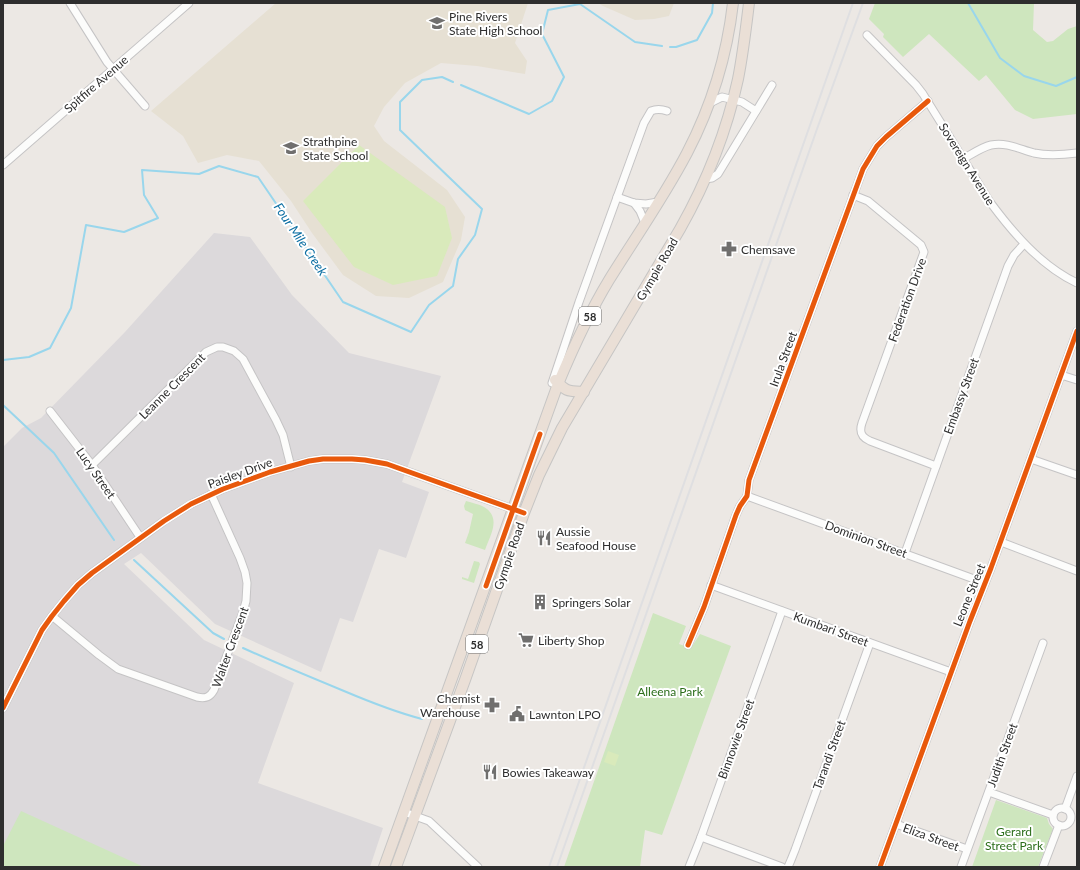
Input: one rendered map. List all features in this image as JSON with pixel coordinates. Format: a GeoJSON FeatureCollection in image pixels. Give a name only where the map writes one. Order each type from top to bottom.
{"type":"FeatureCollection","features":[{"type":"Feature","properties":{"kind":"highway","name":"Gympie Road"},"geometry":{"type":"LineString","coordinates":[[384,867],[556,385],[598,300],[688,152],[708,104],[720,68],[727,40],[733,3]]}},
{"type":"Feature","properties":{"kind":"highway","name":"Gympie Road"},"geometry":{"type":"LineString","coordinates":[[396,867],[539,475],[562,428],[680,229],[705,179],[733,100],[741,59],[749,3]]}},
{"type":"Feature","properties":{"kind":"highway"},"geometry":{"type":"LineString","coordinates":[[556,385],[568,391],[584,392]]}},
{"type":"Feature","properties":{"kind":"street"},"geometry":{"type":"LineString","coordinates":[[70,3],[112,70],[145,106]]}},
{"type":"Feature","properties":{"kind":"street","name":"Spitfire Avenue"},"geometry":{"type":"LineString","coordinates":[[3,165],[187,4]]}},
{"type":"Feature","properties":{"kind":"street","name":"Sovereign Avenue"},"geometry":{"type":"LineString","coordinates":[[867,35],[916,85],[928,101],[990,202],[1024,244],[1055,269],[1077,283]]}},
{"type":"Feature","properties":{"kind":"street"},"geometry":{"type":"LineString","coordinates":[[705,179],[712,178],[718,174],[772,85]]}},
{"type":"Feature","properties":{"kind":"street"},"geometry":{"type":"LineString","coordinates":[[708,104],[722,97],[742,102],[756,111]]}},
{"type":"Feature","properties":{"kind":"street","name":"Irula Street"},"geometry":{"type":"LineString","coordinates":[[688,645],[736,515],[747,496],[749,480],[863,169],[877,146],[893,130],[928,101]]}},
{"type":"Feature","properties":{"kind":"street","name":"Gympie Road"},"geometry":{"type":"LineString","coordinates":[[556,385],[568,332],[644,123],[648,115],[654,110],[667,110]]}},
{"type":"Feature","properties":{"kind":"street"},"geometry":{"type":"LineString","coordinates":[[963,159],[990,145],[1002,144],[1045,155],[1077,153]]}},
{"type":"Feature","properties":{"kind":"street","name":"Federation Drive"},"geometry":{"type":"LineString","coordinates":[[853,195],[868,201],[921,245],[924,252],[862,423],[859,436],[936,466]]}},
{"type":"Feature","properties":{"kind":"street"},"geometry":{"type":"LineString","coordinates":[[617,197],[634,203],[646,204],[658,202]]}},
{"type":"Feature","properties":{"kind":"street"},"geometry":{"type":"LineString","coordinates":[[634,203],[640,210],[644,224]]}},
{"type":"Feature","properties":{"kind":"street","name":"Embassy Street"},"geometry":{"type":"LineString","coordinates":[[905,553],[1008,266],[1014,255],[1024,244]]}},
{"type":"Feature","properties":{"kind":"street","name":"Leone Street"},"geometry":{"type":"LineString","coordinates":[[880,867],[1077,331]]}},
{"type":"Feature","properties":{"kind":"street","name":"Leanne Crescent"},"geometry":{"type":"LineString","coordinates":[[92,465],[206,352],[216,347],[223,347],[234,351],[243,359],[276,420],[291,467]]}},
{"type":"Feature","properties":{"kind":"street"},"geometry":{"type":"LineString","coordinates":[[1061,375],[1077,380]]}},
{"type":"Feature","properties":{"kind":"street","name":"Lucy Street"},"geometry":{"type":"LineString","coordinates":[[50,411],[92,465],[140,537]]}},
{"type":"Feature","properties":{"kind":"street","name":"Paisley Drive"},"geometry":{"type":"LineString","coordinates":[[3,708],[42,630],[52,616],[87,577],[140,537],[191,504],[211,494],[244,481],[270,472],[324,459],[352,459],[376,462],[400,469],[524,513]]}},
{"type":"Feature","properties":{"kind":"street"},"geometry":{"type":"LineString","coordinates":[[1031,459],[1077,475]]}},
{"type":"Feature","properties":{"kind":"street","name":"Walter Crescent"},"geometry":{"type":"LineString","coordinates":[[52,616],[99,656],[118,668],[197,698],[208,698],[214,690],[243,612],[247,593],[246,572],[211,494]]}},
{"type":"Feature","properties":{"kind":"street","name":"Dominion Street"},"geometry":{"type":"LineString","coordinates":[[747,496],[985,583]]}},
{"type":"Feature","properties":{"kind":"street"},"geometry":{"type":"LineString","coordinates":[[1000,542],[1077,571]]}},
{"type":"Feature","properties":{"kind":"street","name":"Kumbari Street"},"geometry":{"type":"LineString","coordinates":[[711,585],[951,672]]}},
{"type":"Feature","properties":{"kind":"street","name":"Binnowie Street"},"geometry":{"type":"LineString","coordinates":[[689,867],[782,611]]}},
{"type":"Feature","properties":{"kind":"street","name":"Tarandi Street"},"geometry":{"type":"LineString","coordinates":[[788,867],[870,643]]}},
{"type":"Feature","properties":{"kind":"street","name":"Judith Street"},"geometry":{"type":"LineString","coordinates":[[961,867],[1043,643]]}},
{"type":"Feature","properties":{"kind":"street"},"geometry":{"type":"LineString","coordinates":[[1065,808],[1077,776]]}},
{"type":"Feature","properties":{"kind":"street"},"geometry":{"type":"LineString","coordinates":[[989,792],[1053,815]]}},
{"type":"Feature","properties":{"kind":"street"},"geometry":{"type":"LineString","coordinates":[[1065,808],[1071,814],[1074,822],[1065,826],[1059,825],[1054,821],[1053,815],[1058,809],[1065,808]]}},
{"type":"Feature","properties":{"kind":"street"},"geometry":{"type":"LineString","coordinates":[[404,812],[429,821],[478,867]]}},
{"type":"Feature","properties":{"kind":"street","name":"Eliza Street"},"geometry":{"type":"LineString","coordinates":[[896,824],[967,850]]}},
{"type":"Feature","properties":{"kind":"street"},"geometry":{"type":"LineString","coordinates":[[1043,867],[1059,825]]}},
{"type":"Feature","properties":{"kind":"street"},"geometry":{"type":"LineString","coordinates":[[701,837],[782,867]]}},
{"type":"Feature","properties":{"kind":"shaded area","name":"Strathpine State School"},"geometry":{"type":"Polygon","coordinates":[[[276,3],[528,3],[515,43],[527,61],[525,74],[477,66],[441,63],[405,83],[384,107],[374,126],[384,141],[447,190],[465,217],[461,240],[443,282],[409,298],[376,296],[343,275],[312,233],[291,201],[259,161],[227,155],[198,163],[183,136],[151,111],[276,3]]]}},
{"type":"Feature","properties":{"kind":"shaded area"},"geometry":{"type":"Polygon","coordinates":[[[598,3],[674,3],[669,16],[654,19],[635,20],[598,3]]]}},
{"type":"Feature","properties":{"kind":"shaded area"},"geometry":{"type":"Polygon","coordinates":[[[214,233],[250,237],[292,295],[349,353],[441,376],[402,482],[429,492],[406,558],[379,549],[353,622],[340,618],[321,672],[215,624],[141,553],[124,564],[204,640],[294,683],[258,783],[383,828],[370,867],[144,867],[3,846],[3,447],[22,428],[41,418],[125,332],[214,233]]]}},
{"type":"Feature","properties":{"kind":"green space"},"geometry":{"type":"Polygon","coordinates":[[[875,3],[1034,3],[1033,30],[1047,42],[1053,41],[1068,29],[1077,26],[1077,114],[1033,119],[1015,110],[986,75],[979,81],[929,34],[903,57],[883,37],[884,34],[869,19],[875,3]]]}},
{"type":"Feature","properties":{"kind":"green space"},"geometry":{"type":"Polygon","coordinates":[[[359,145],[445,207],[452,238],[437,276],[393,285],[354,267],[303,201],[359,145]]]}},
{"type":"Feature","properties":{"kind":"green space"},"geometry":{"type":"Polygon","coordinates":[[[466,501],[484,507],[489,511],[494,521],[492,533],[485,550],[465,543],[473,514],[465,510],[464,506],[466,501]]]}},
{"type":"Feature","properties":{"kind":"green space"},"geometry":{"type":"Polygon","coordinates":[[[474,561],[479,562],[480,564],[474,583],[462,579],[462,577],[468,579],[474,561]]]}},
{"type":"Feature","properties":{"kind":"green space","name":"Alleena Park"},"geometry":{"type":"Polygon","coordinates":[[[653,613],[686,626],[679,644],[691,648],[700,634],[731,646],[662,835],[645,830],[640,867],[564,867],[637,659],[653,613]]]}},
{"type":"Feature","properties":{"kind":"green space"},"geometry":{"type":"Polygon","coordinates":[[[608,751],[619,755],[615,766],[604,762],[608,751]]]}},
{"type":"Feature","properties":{"kind":"green space","name":"Gerard Street Park"},"geometry":{"type":"Polygon","coordinates":[[[996,800],[1047,818],[1053,829],[1038,867],[972,867],[996,800]]]}},
{"type":"Feature","properties":{"kind":"green space"},"geometry":{"type":"Polygon","coordinates":[[[21,811],[144,867],[3,867],[3,846],[21,811]]]}},
{"type":"Feature","properties":{"kind":"waterway","name":"Four Mile Creek"},"geometry":{"type":"LineString","coordinates":[[670,47],[676,47],[697,40],[712,13],[713,3]]}},
{"type":"Feature","properties":{"kind":"waterway","name":"Four Mile Creek"},"geometry":{"type":"LineString","coordinates":[[968,3],[1000,58],[1024,76],[1056,86],[1077,77]]}},
{"type":"Feature","properties":{"kind":"waterway","name":"Four Mile Creek"},"geometry":{"type":"LineString","coordinates":[[461,85],[529,114],[552,101],[564,77],[542,34],[548,10],[580,4],[635,42],[662,46]]}},
{"type":"Feature","properties":{"kind":"waterway","name":"Four Mile Creek"},"geometry":{"type":"LineString","coordinates":[[3,360],[29,357],[50,348],[71,308],[86,225],[124,232],[158,218],[144,195],[142,170],[199,174],[219,166],[258,177],[343,302],[411,332],[429,305],[453,286],[458,259],[475,235],[482,209],[400,130],[400,102],[422,80],[442,77],[453,82]]}},
{"type":"Feature","properties":{"kind":"waterway"},"geometry":{"type":"LineString","coordinates":[[3,405],[54,453],[114,540]]}},
{"type":"Feature","properties":{"kind":"waterway"},"geometry":{"type":"LineString","coordinates":[[134,560],[213,633],[224,639]]}},
{"type":"Feature","properties":{"kind":"waterway"},"geometry":{"type":"LineString","coordinates":[[243,648],[363,699],[422,719]]}},
{"type":"Feature","properties":{"kind":"railway"},"geometry":{"type":"LineString","coordinates":[[549,867],[853,3]]}},
{"type":"Feature","properties":{"kind":"railway"},"geometry":{"type":"LineString","coordinates":[[557,867],[817,129],[863,3]]}},
{"type":"Feature","properties":{"kind":"cycle path"},"geometry":{"type":"LineString","coordinates":[[688,645],[704,607],[736,515],[747,496],[749,480],[863,169],[877,146],[928,101]]}},
{"type":"Feature","properties":{"kind":"cycle path"},"geometry":{"type":"LineString","coordinates":[[880,867],[1077,331]]}},
{"type":"Feature","properties":{"kind":"cycle path"},"geometry":{"type":"LineString","coordinates":[[486,586],[540,434]]}},
{"type":"Feature","properties":{"kind":"cycle path"},"geometry":{"type":"LineString","coordinates":[[3,708],[42,630],[78,585],[92,573],[164,521],[191,504],[223,489],[270,472],[309,461],[323,459],[365,460],[387,464],[524,513]]}},
{"type":"Feature","properties":{"kind":"place","name":"Pine Rivers State High School"},"geometry":{"type":"Point","coordinates":[437,23]}},
{"type":"Feature","properties":{"kind":"place","name":"Strathpine State School"},"geometry":{"type":"Point","coordinates":[291,148]}},
{"type":"Feature","properties":{"kind":"place","name":"Chemsave"},"geometry":{"type":"Point","coordinates":[729,249]}},
{"type":"Feature","properties":{"kind":"place","name":"Aussie Seafood House"},"geometry":{"type":"Point","coordinates":[544,538]}},
{"type":"Feature","properties":{"kind":"place","name":"Springers Solar"},"geometry":{"type":"Point","coordinates":[540,602]}},
{"type":"Feature","properties":{"kind":"place","name":"Liberty Shop"},"geometry":{"type":"Point","coordinates":[526,640]}},
{"type":"Feature","properties":{"kind":"place","name":"Chemist Warehouse"},"geometry":{"type":"Point","coordinates":[492,705]}},
{"type":"Feature","properties":{"kind":"place","name":"Lawnton LPO"},"geometry":{"type":"Point","coordinates":[517,714]}},
{"type":"Feature","properties":{"kind":"place","name":"Bowies Takeaway"},"geometry":{"type":"Point","coordinates":[490,772]}}]}
